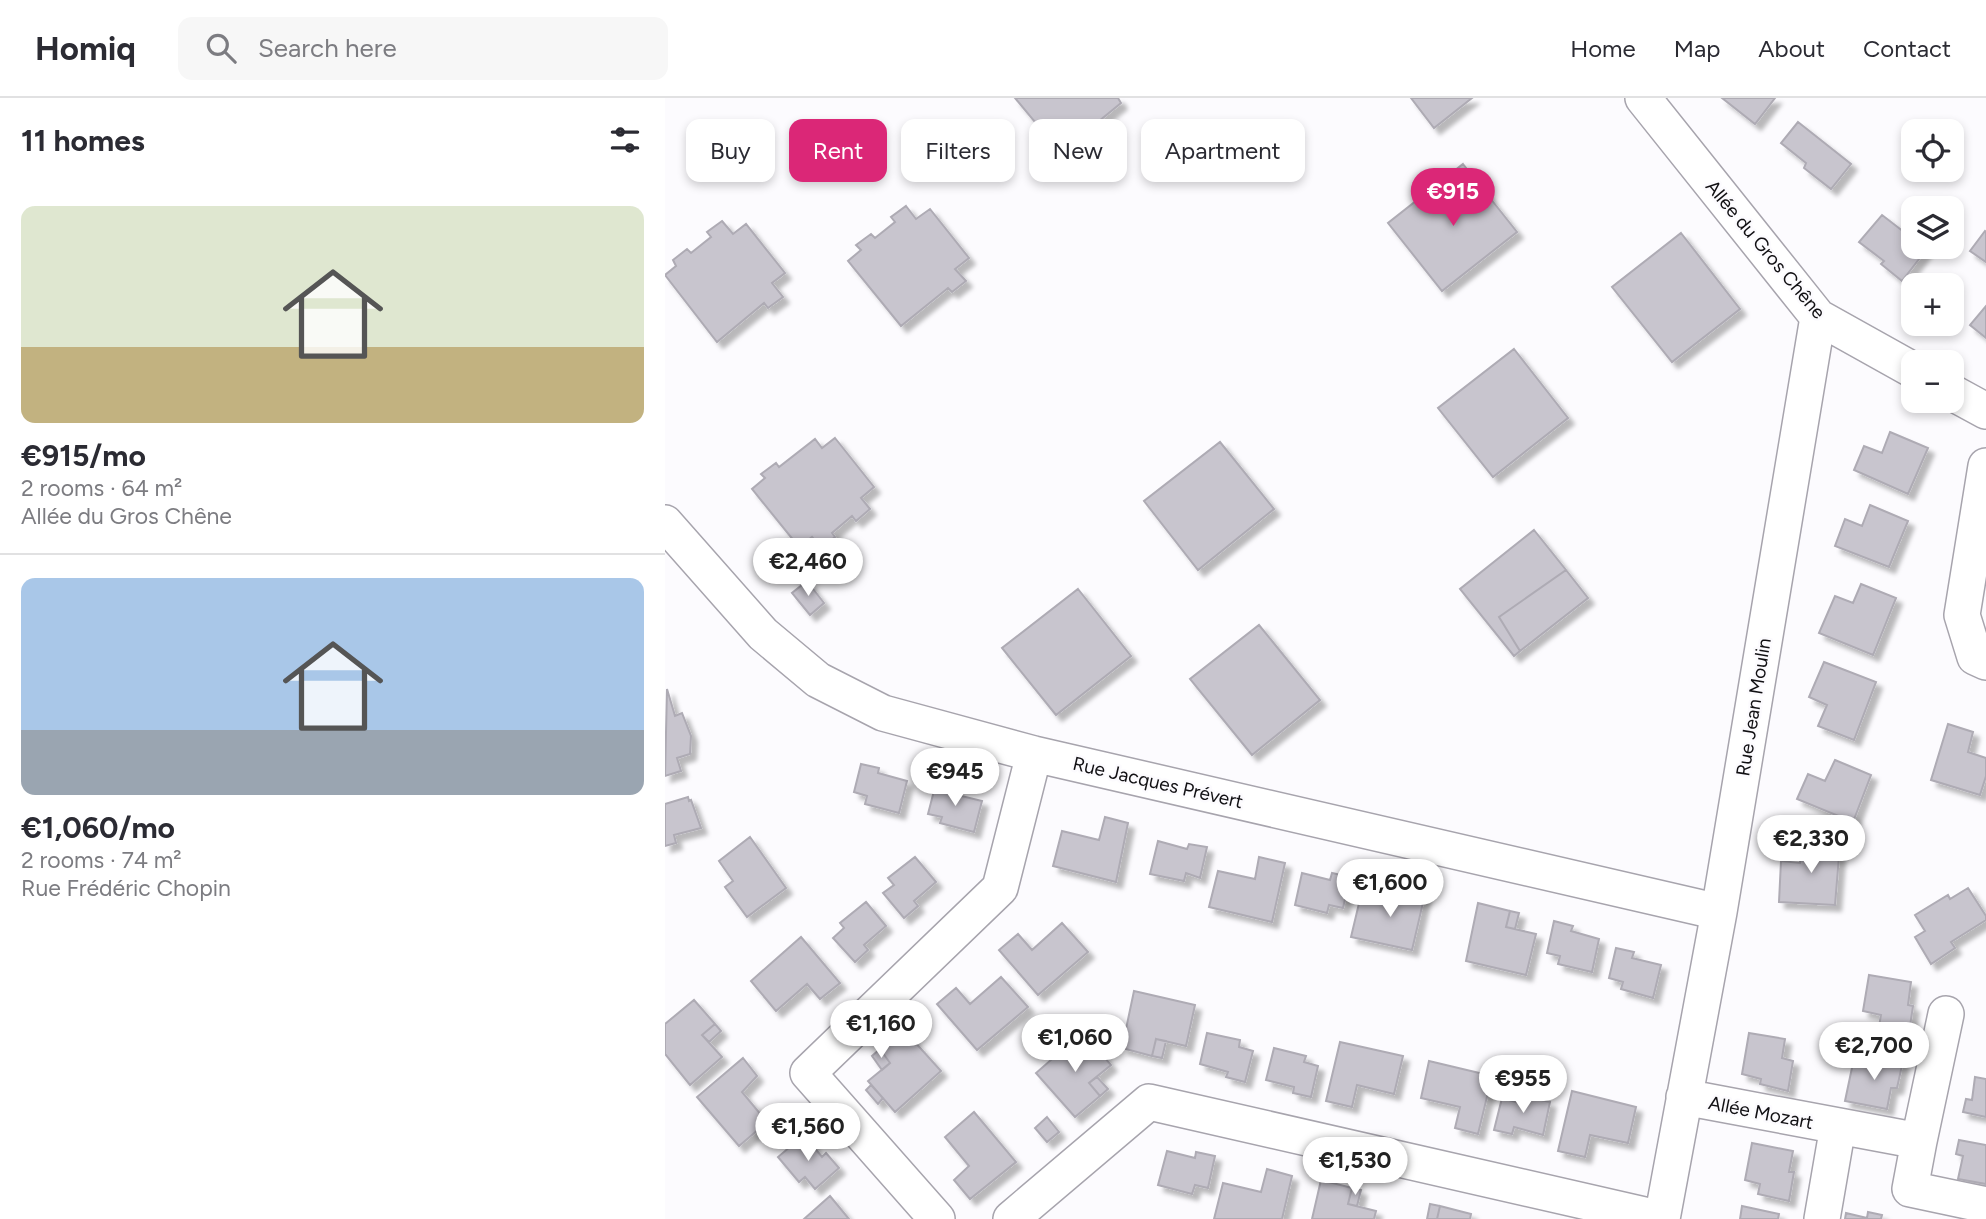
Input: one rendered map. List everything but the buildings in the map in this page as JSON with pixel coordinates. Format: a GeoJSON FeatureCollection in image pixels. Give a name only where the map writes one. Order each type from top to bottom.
{"type":"FeatureCollection","features":[{"type":"Feature","properties":{"kind":"street","name":"Allée du Gros Chêne"},"geometry":{"type":"LineString","coordinates":[[1643,98],[1818,317],[1901,363]]}},
{"type":"Feature","properties":{"kind":"street","name":"Rue Jean Moulin"},"geometry":{"type":"LineString","coordinates":[[1662,1219],[1719,912],[1818,317]]}},
{"type":"Feature","properties":{"kind":"street"},"geometry":{"type":"LineString","coordinates":[[1964,399],[1986,411]]}},
{"type":"Feature","properties":{"kind":"street"},"geometry":{"type":"LineString","coordinates":[[1986,466],[1962,615],[1975,657],[1986,662]]}},
{"type":"Feature","properties":{"kind":"street","name":"Rue Jacques Prévert"},"geometry":{"type":"LineString","coordinates":[[665,523],[764,634],[818,680],[883,713],[1034,754],[1719,912]]}},
{"type":"Feature","properties":{"kind":"street"},"geometry":{"type":"LineString","coordinates":[[937,1219],[808,1073],[1000,888],[1034,754]]}},
{"type":"Feature","properties":{"kind":"street"},"geometry":{"type":"LineString","coordinates":[[1946,1014],[1910,1189],[1986,1205]]}},
{"type":"Feature","properties":{"kind":"street","name":"Allée Mozart"},"geometry":{"type":"LineString","coordinates":[[1684,1097],[1919,1141]]}},
{"type":"Feature","properties":{"kind":"street"},"geometry":{"type":"LineString","coordinates":[[1011,1219],[1149,1102],[1662,1219]]}},
{"type":"Feature","properties":{"kind":"street","name":"Allée Mozart"},"geometry":{"type":"LineString","coordinates":[[1822,1219],[1838,1126]]}}]}
